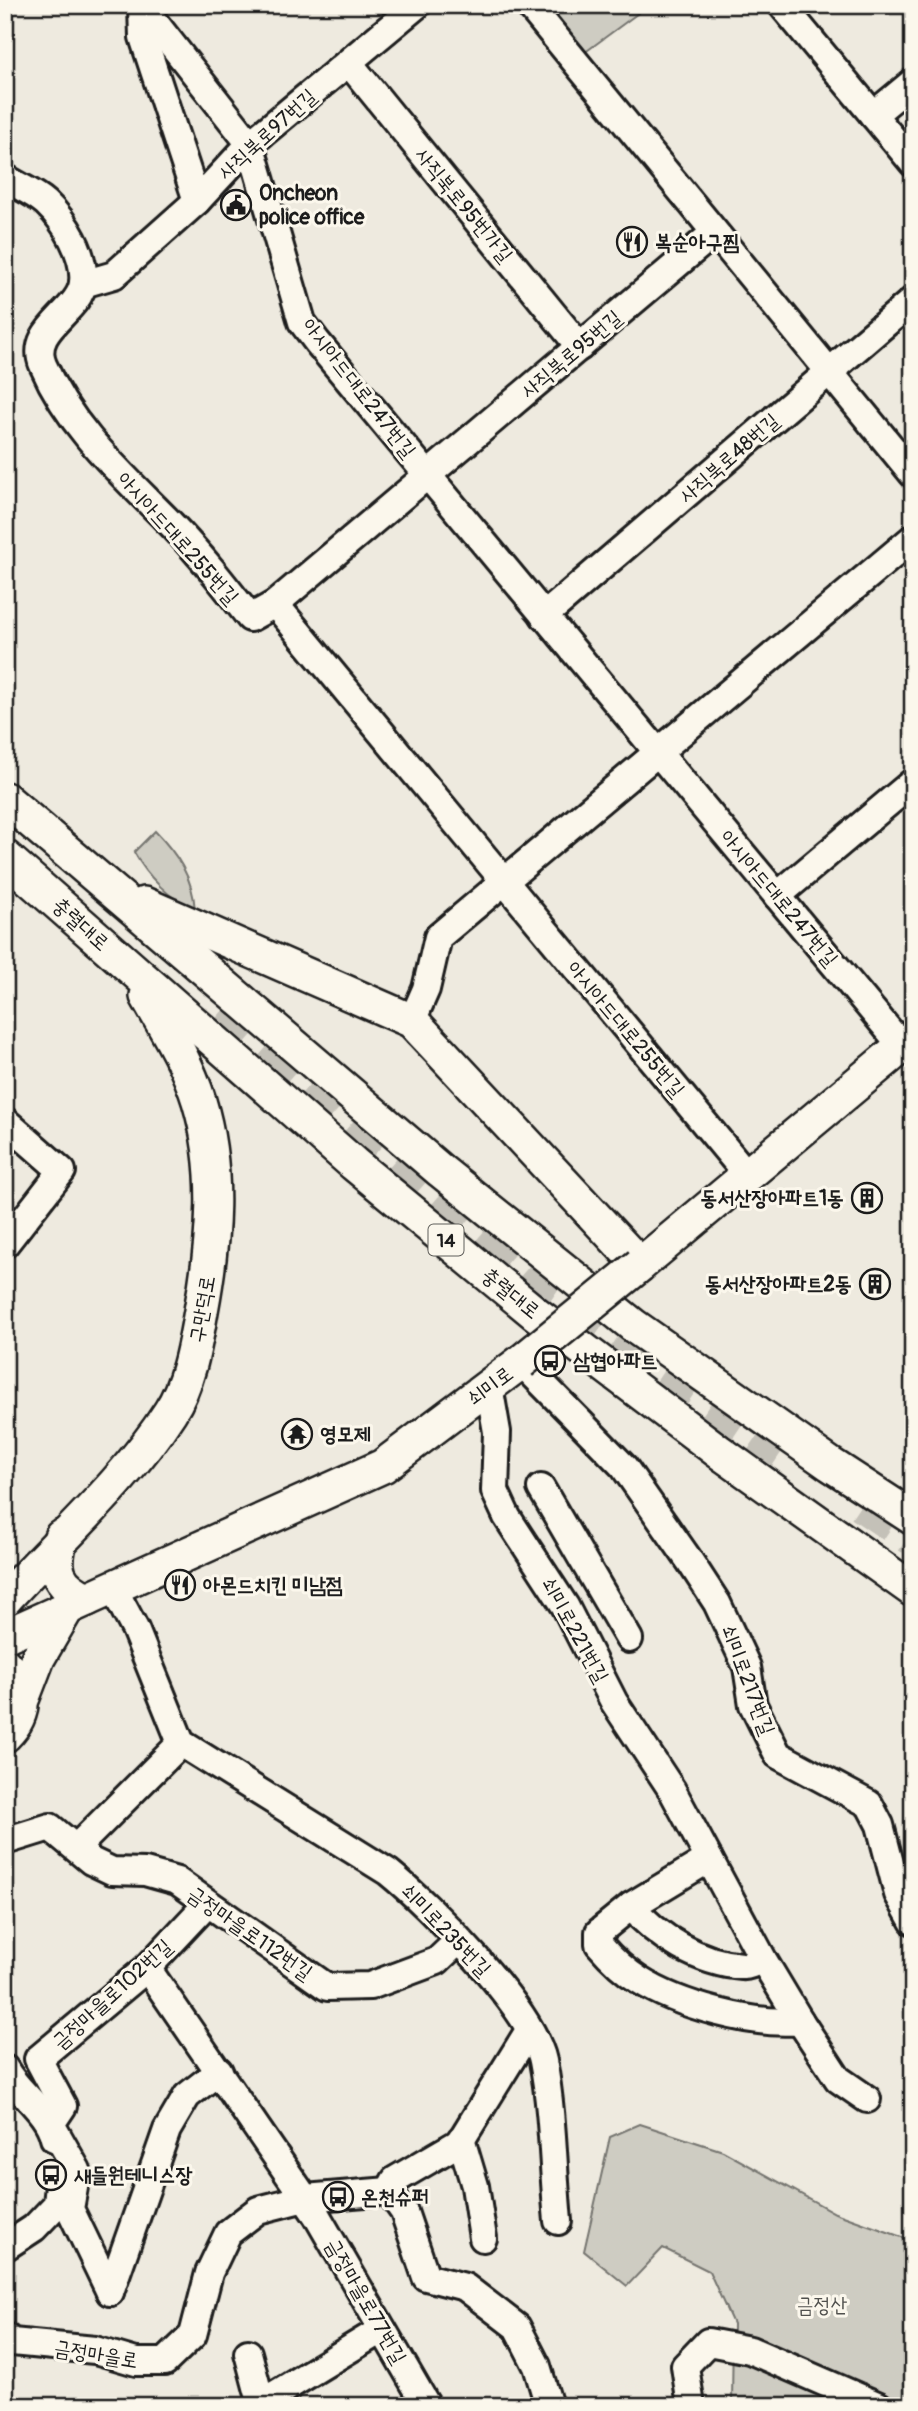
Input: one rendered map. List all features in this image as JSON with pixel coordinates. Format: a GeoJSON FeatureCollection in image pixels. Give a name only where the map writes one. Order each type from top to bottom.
{"type":"FeatureCollection","features":[{"type":"Feature","properties":{"kind":"main road"},"geometry":{"type":"LineString","coordinates":[[5,799],[440,1171],[634,1326],[830,1464],[913,1518]]}},
{"type":"Feature","properties":{"kind":"main road","name":"충렬대로"},"geometry":{"type":"LineString","coordinates":[[5,857],[354,1164],[535,1312],[718,1451],[913,1590]]}},
{"type":"Feature","properties":{"kind":"main road"},"geometry":{"type":"LineString","coordinates":[[113,891],[412,1021],[640,1265]]}},
{"type":"Feature","properties":{"kind":"main road","name":"구만덕로"},"geometry":{"type":"LineString","coordinates":[[5,1599],[140,1455],[172,1409],[194,1353],[213,1245],[212,1158],[199,1099],[169,1034],[131,970]]}},
{"type":"Feature","properties":{"kind":"main road","name":"쇠미로"},"geometry":{"type":"LineString","coordinates":[[5,1636],[247,1529],[383,1465],[522,1362],[749,1177],[907,1041]]}},
{"type":"Feature","properties":{"kind":"main road"},"geometry":{"type":"LineString","coordinates":[[5,1735],[20,1716],[23,1697],[38,1658],[89,1598],[69,1590],[60,1578],[55,1559],[61,1537]]}},
{"type":"Feature","properties":{"kind":"main road"},"geometry":{"type":"LineString","coordinates":[[5,1665],[18,1681],[23,1697]]}},
{"type":"Feature","properties":{"kind":"street","name":"사직북로97번길"},"geometry":{"type":"LineString","coordinates":[[83,284],[114,275],[197,201],[250,144],[417,5]]}},
{"type":"Feature","properties":{"kind":"street"},"geometry":{"type":"LineString","coordinates":[[529,5],[913,474]]}},
{"type":"Feature","properties":{"kind":"street"},"geometry":{"type":"LineString","coordinates":[[782,5],[913,163]]}},
{"type":"Feature","properties":{"kind":"street","name":"아시아드대로247번길"},"geometry":{"type":"LineString","coordinates":[[142,6],[250,144],[302,322],[777,896],[907,1041]]}},
{"type":"Feature","properties":{"kind":"street","name":"아시아드대로247번길"},"geometry":{"type":"LineString","coordinates":[[142,6],[143,37],[197,201]]}},
{"type":"Feature","properties":{"kind":"street","name":"사직북로95번가길"},"geometry":{"type":"LineString","coordinates":[[349,63],[580,347]]}},
{"type":"Feature","properties":{"kind":"street"},"geometry":{"type":"LineString","coordinates":[[873,115],[913,82]]}},
{"type":"Feature","properties":{"kind":"street"},"geometry":{"type":"LineString","coordinates":[[5,178],[45,202],[68,230],[80,259],[83,284]]}},
{"type":"Feature","properties":{"kind":"street","name":"사직북로95번길"},"geometry":{"type":"LineString","coordinates":[[427,475],[714,233]]}},
{"type":"Feature","properties":{"kind":"street","name":"아시아드대로255번길"},"geometry":{"type":"LineString","coordinates":[[83,284],[75,299],[47,330],[42,362],[86,439],[173,526],[250,618],[275,604],[749,1177]]}},
{"type":"Feature","properties":{"kind":"street","name":"사직북로48번길"},"geometry":{"type":"LineString","coordinates":[[544,616],[913,300]]}},
{"type":"Feature","properties":{"kind":"street","name":"아시아드대로247번길"},"geometry":{"type":"LineString","coordinates":[[275,604],[427,475]]}},
{"type":"Feature","properties":{"kind":"street"},"geometry":{"type":"LineString","coordinates":[[412,1021],[426,989],[438,937],[913,538]]}},
{"type":"Feature","properties":{"kind":"street"},"geometry":{"type":"LineString","coordinates":[[777,896],[913,782]]}},
{"type":"Feature","properties":{"kind":"street"},"geometry":{"type":"LineString","coordinates":[[5,1122],[62,1171],[5,1244]]}},
{"type":"Feature","properties":{"kind":"street","name":"쇠미로217번길"},"geometry":{"type":"LineString","coordinates":[[522,1362],[624,1467],[696,1571],[716,1602],[747,1667],[753,1704],[778,1755],[869,1804],[880,1825],[898,1894],[913,1921]]}},
{"type":"Feature","properties":{"kind":"street","name":"쇠미로221번길"},"geometry":{"type":"LineString","coordinates":[[489,1386],[497,1432],[495,1492],[507,1517],[561,1601],[614,1702],[672,1790],[762,1959],[800,2021],[838,2079],[867,2099]]}},
{"type":"Feature","properties":{"kind":"street"},"geometry":{"type":"LineString","coordinates":[[541,1488],[629,1639]]}},
{"type":"Feature","properties":{"kind":"street"},"geometry":{"type":"LineString","coordinates":[[561,1601],[594,1579]]}},
{"type":"Feature","properties":{"kind":"street"},"geometry":{"type":"LineString","coordinates":[[77,1847],[181,1743],[135,1629],[89,1598]]}},
{"type":"Feature","properties":{"kind":"street","name":"쇠미로235번길"},"geometry":{"type":"LineString","coordinates":[[181,1743],[388,1871],[412,1891],[509,1996],[542,2058],[558,2221]]}},
{"type":"Feature","properties":{"kind":"street","name":"금정마을로112번길"},"geometry":{"type":"LineString","coordinates":[[5,1841],[50,1827],[91,1861],[112,1871],[145,1872],[177,1881],[327,1987],[370,1986],[437,1961],[458,1941]]}},
{"type":"Feature","properties":{"kind":"street"},"geometry":{"type":"LineString","coordinates":[[709,1859],[631,1906],[599,1931],[599,1944],[617,1964],[641,1982],[689,2003],[780,2023],[800,2021]]}},
{"type":"Feature","properties":{"kind":"street","name":"금정마을로102번길"},"geometry":{"type":"LineString","coordinates":[[51,2124],[63,2106],[38,2059],[147,1968],[207,1904]]}},
{"type":"Feature","properties":{"kind":"street"},"geometry":{"type":"LineString","coordinates":[[631,1906],[649,1927],[680,1946],[715,1960],[744,1967],[762,1959]]}},
{"type":"Feature","properties":{"kind":"street"},"geometry":{"type":"LineString","coordinates":[[147,1968],[304,2198]]}},
{"type":"Feature","properties":{"kind":"street"},"geometry":{"type":"LineString","coordinates":[[528,2032],[461,2139],[395,2180],[389,2191],[404,2212],[426,2277],[465,2287],[517,2327],[537,2366],[549,2406]]}},
{"type":"Feature","properties":{"kind":"street"},"geometry":{"type":"LineString","coordinates":[[5,2069],[15,2085],[51,2124],[77,2170],[70,2209],[110,2292],[167,2130],[187,2096],[219,2071]]}},
{"type":"Feature","properties":{"kind":"street"},"geometry":{"type":"LineString","coordinates":[[5,2248],[34,2228],[57,2204],[61,2169],[51,2124]]}},
{"type":"Feature","properties":{"kind":"street"},"geometry":{"type":"LineString","coordinates":[[461,2139],[475,2186],[482,2238]]}},
{"type":"Feature","properties":{"kind":"street","name":"금정마을로"},"geometry":{"type":"LineString","coordinates":[[5,2336],[12,2342],[96,2350],[136,2362],[165,2362],[193,2334],[209,2273],[228,2233],[258,2210],[304,2198],[389,2191]]}},
{"type":"Feature","properties":{"kind":"street","name":"금정마을로77번길"},"geometry":{"type":"LineString","coordinates":[[304,2198],[427,2406]]}},
{"type":"Feature","properties":{"kind":"street"},"geometry":{"type":"LineString","coordinates":[[248,2353],[261,2404],[381,2330]]}},
{"type":"Feature","properties":{"kind":"street"},"geometry":{"type":"LineString","coordinates":[[691,2406],[685,2366],[708,2342],[750,2350],[879,2406]]}},
{"type":"Feature","properties":{"kind":"green space"},"geometry":{"type":"Polygon","coordinates":[[[537,5],[649,5],[580,56],[537,5]]]}},
{"type":"Feature","properties":{"kind":"green space"},"geometry":{"type":"Polygon","coordinates":[[[155,831],[182,867],[191,887],[195,910],[176,900],[160,886],[145,870],[134,852],[155,831]]]}},
{"type":"Feature","properties":{"kind":"green space","name":"금정산"},"geometry":{"type":"Polygon","coordinates":[[[640,2124],[723,2151],[835,2213],[913,2241],[913,2406],[732,2406],[733,2324],[709,2271],[663,2248],[627,2286],[584,2251],[610,2137],[640,2124]]]}},
{"type":"Feature","properties":{"kind":"tunnel"},"geometry":{"type":"LineString","coordinates":[[225,1008],[546,1290],[783,1450]]}},
{"type":"Feature","properties":{"kind":"tunnel"},"geometry":{"type":"LineString","coordinates":[[862,1503],[913,1537]]}},
{"type":"Feature","properties":{"kind":"place","name":"Oncheon police office"},"geometry":{"type":"Point","coordinates":[236,205]}},
{"type":"Feature","properties":{"kind":"place","name":"복순아구찜"},"geometry":{"type":"Point","coordinates":[632,242]}},
{"type":"Feature","properties":{"kind":"place","name":"동서산장아파트1동"},"geometry":{"type":"Point","coordinates":[867,1198]}},
{"type":"Feature","properties":{"kind":"place","name":"동서산장아파트2동"},"geometry":{"type":"Point","coordinates":[875,1284]}},
{"type":"Feature","properties":{"kind":"place","name":"삼협아파트"},"geometry":{"type":"Point","coordinates":[550,1361]}},
{"type":"Feature","properties":{"kind":"place","name":"영모제"},"geometry":{"type":"Point","coordinates":[297,1434]}},
{"type":"Feature","properties":{"kind":"place","name":"아몬드치킨 미남점"},"geometry":{"type":"Point","coordinates":[180,1585]}},
{"type":"Feature","properties":{"kind":"place","name":"새들원테니스장"},"geometry":{"type":"Point","coordinates":[51,2175]}},
{"type":"Feature","properties":{"kind":"place","name":"온천슈퍼"},"geometry":{"type":"Point","coordinates":[338,2197]}}]}
